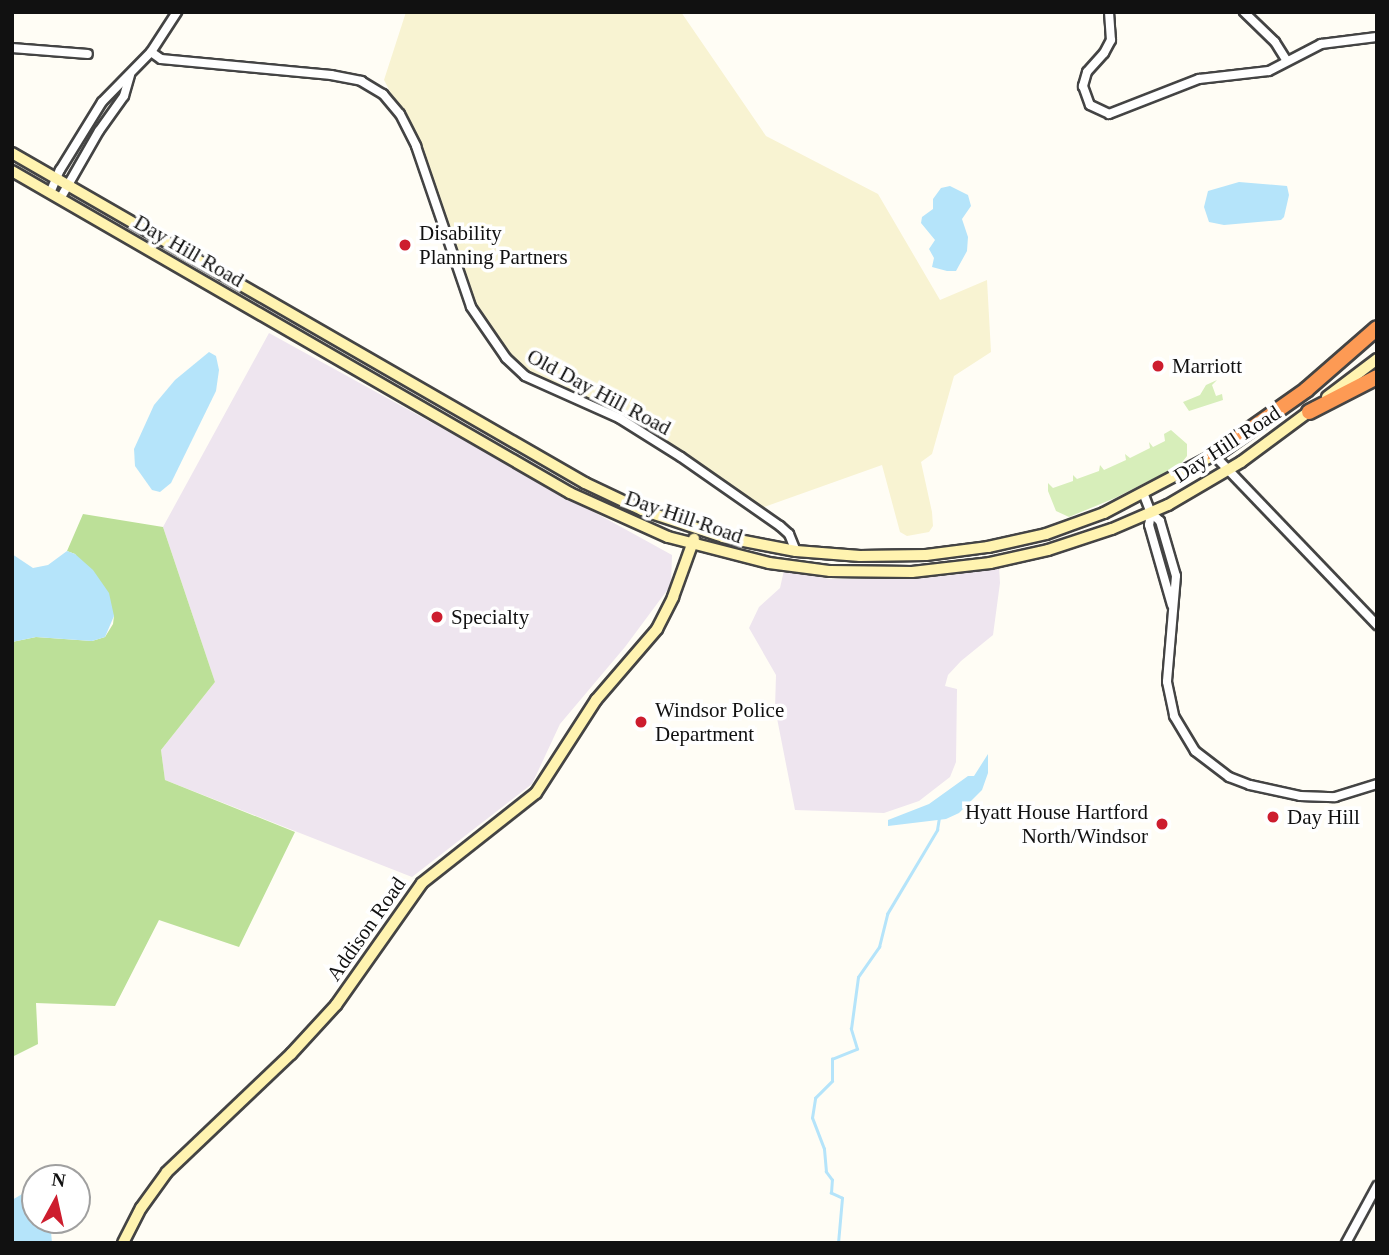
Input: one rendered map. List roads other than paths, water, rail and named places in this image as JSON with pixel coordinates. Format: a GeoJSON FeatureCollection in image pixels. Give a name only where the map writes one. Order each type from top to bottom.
{"type":"FeatureCollection","features":[{"type":"Feature","properties":{"kind":"highway"},"geometry":{"type":"LineString","coordinates":[[1214,455],[1298,396],[1377,328]]}},
{"type":"Feature","properties":{"kind":"highway"},"geometry":{"type":"LineString","coordinates":[[1309,412],[1377,377]]}},
{"type":"Feature","properties":{"kind":"main road","name":"Day Hill Road"},"geometry":{"type":"LineString","coordinates":[[12,153],[605,494],[697,530],[796,551],[888,556],[972,550],[1058,530],[1144,495],[1214,455]]}},
{"type":"Feature","properties":{"kind":"main road","name":"Day Hill Road"},"geometry":{"type":"LineString","coordinates":[[12,171],[570,493],[637,525],[693,545],[793,567],[888,573],[976,565],[1058,547],[1151,513],[1228,470],[1377,359]]}},
{"type":"Feature","properties":{"kind":"main road"},"geometry":{"type":"LineString","coordinates":[[286,329],[293,316]]}},
{"type":"Feature","properties":{"kind":"main road"},"geometry":{"type":"LineString","coordinates":[[405,398],[414,385]]}},
{"type":"Feature","properties":{"kind":"main road","name":"Addison Road"},"geometry":{"type":"LineString","coordinates":[[123,1243],[141,1208],[167,1172],[291,1055],[336,1005],[422,883],[536,793],[596,700],[657,629],[674,597],[697,530]]}},
{"type":"Feature","properties":{"kind":"main road"},"geometry":{"type":"LineString","coordinates":[[972,550],[976,565]]}},
{"type":"Feature","properties":{"kind":"main road"},"geometry":{"type":"LineString","coordinates":[[888,556],[888,573]]}},
{"type":"Feature","properties":{"kind":"street"},"geometry":{"type":"LineString","coordinates":[[50,193],[56,178],[107,96],[150,52],[177,12]]}},
{"type":"Feature","properties":{"kind":"street"},"geometry":{"type":"LineString","coordinates":[[1109,12],[1111,40],[1104,53],[1087,72],[1083,86],[1090,105],[1109,114],[1199,79],[1255,74],[1330,42],[1377,37]]}},
{"type":"Feature","properties":{"kind":"street"},"geometry":{"type":"LineString","coordinates":[[1244,12],[1275,42],[1287,61]]}},
{"type":"Feature","properties":{"kind":"street"},"geometry":{"type":"LineString","coordinates":[[12,48],[88,54]]}},
{"type":"Feature","properties":{"kind":"street","name":"Old Day Hill Road"},"geometry":{"type":"LineString","coordinates":[[150,52],[161,59],[331,75],[361,81],[383,94],[400,114],[416,146],[471,307],[506,358],[536,382],[620,418],[681,457],[780,526],[789,534],[796,551]]}},
{"type":"Feature","properties":{"kind":"street"},"geometry":{"type":"LineString","coordinates":[[60,199],[99,131],[124,96],[130,75]]}},
{"type":"Feature","properties":{"kind":"street"},"geometry":{"type":"LineString","coordinates":[[1214,455],[1377,625]]}},
{"type":"Feature","properties":{"kind":"street"},"geometry":{"type":"LineString","coordinates":[[1144,495],[1151,513],[1160,521],[1175,571],[1177,587],[1172,605],[1167,682],[1174,716],[1184,735],[1209,764],[1250,785],[1319,798],[1352,794],[1377,784]]}},
{"type":"Feature","properties":{"kind":"street"},"geometry":{"type":"LineString","coordinates":[[1346,1243],[1377,1186]]}},
{"type":"Feature","properties":{"kind":"water"},"geometry":{"type":"Polygon","coordinates":[[[1239,182],[1287,186],[1289,195],[1284,217],[1281,220],[1224,225],[1209,222],[1204,207],[1208,191],[1239,182]]]}},
{"type":"Feature","properties":{"kind":"water"},"geometry":{"type":"Polygon","coordinates":[[[950,186],[968,195],[971,206],[962,219],[968,237],[967,251],[956,271],[932,267],[934,258],[929,249],[935,240],[921,223],[922,217],[933,209],[933,199],[941,188],[950,186]]]}},
{"type":"Feature","properties":{"kind":"water"},"geometry":{"type":"Polygon","coordinates":[[[209,352],[216,356],[219,370],[216,391],[171,483],[160,492],[152,490],[135,466],[134,449],[154,405],[175,380],[209,352]]]}},
{"type":"Feature","properties":{"kind":"water"},"geometry":{"type":"Polygon","coordinates":[[[67,551],[75,554],[93,570],[109,593],[114,616],[105,637],[92,641],[36,637],[12,642],[12,554],[33,568],[48,565],[67,551]]]}},
{"type":"Feature","properties":{"kind":"water"},"geometry":{"type":"Polygon","coordinates":[[[988,754],[988,773],[982,790],[959,813],[946,819],[888,826],[888,820],[929,804],[968,776],[974,776],[988,754]]]}},
{"type":"Feature","properties":{"kind":"water"},"geometry":{"type":"Polygon","coordinates":[[[21,1195],[21,1234],[51,1234],[52,1243],[12,1243],[12,1200],[21,1195]]]}},
{"type":"Feature","properties":{"kind":"waterway"},"geometry":{"type":"LineString","coordinates":[[838,1243],[842,1198],[831,1193],[832,1180],[826,1172],[824,1149],[812,1118],[815,1098],[832,1081],[832,1059],[857,1049],[851,1029],[858,977],[879,947],[887,914],[937,830],[939,818]]}},
{"type":"Feature","properties":{"kind":"place","name":"Disability Planning Partners"},"geometry":{"type":"Point","coordinates":[405,245]}},
{"type":"Feature","properties":{"kind":"place","name":"Marriott"},"geometry":{"type":"Point","coordinates":[1158,366]}},
{"type":"Feature","properties":{"kind":"place","name":"Specialty"},"geometry":{"type":"Point","coordinates":[437,617]}},
{"type":"Feature","properties":{"kind":"place","name":"Windsor Police Department"},"geometry":{"type":"Point","coordinates":[641,722]}},
{"type":"Feature","properties":{"kind":"place","name":"Day Hill"},"geometry":{"type":"Point","coordinates":[1273,817]}},
{"type":"Feature","properties":{"kind":"place","name":"Hyatt House Hartford North/Windsor"},"geometry":{"type":"Point","coordinates":[1162,824]}}]}
